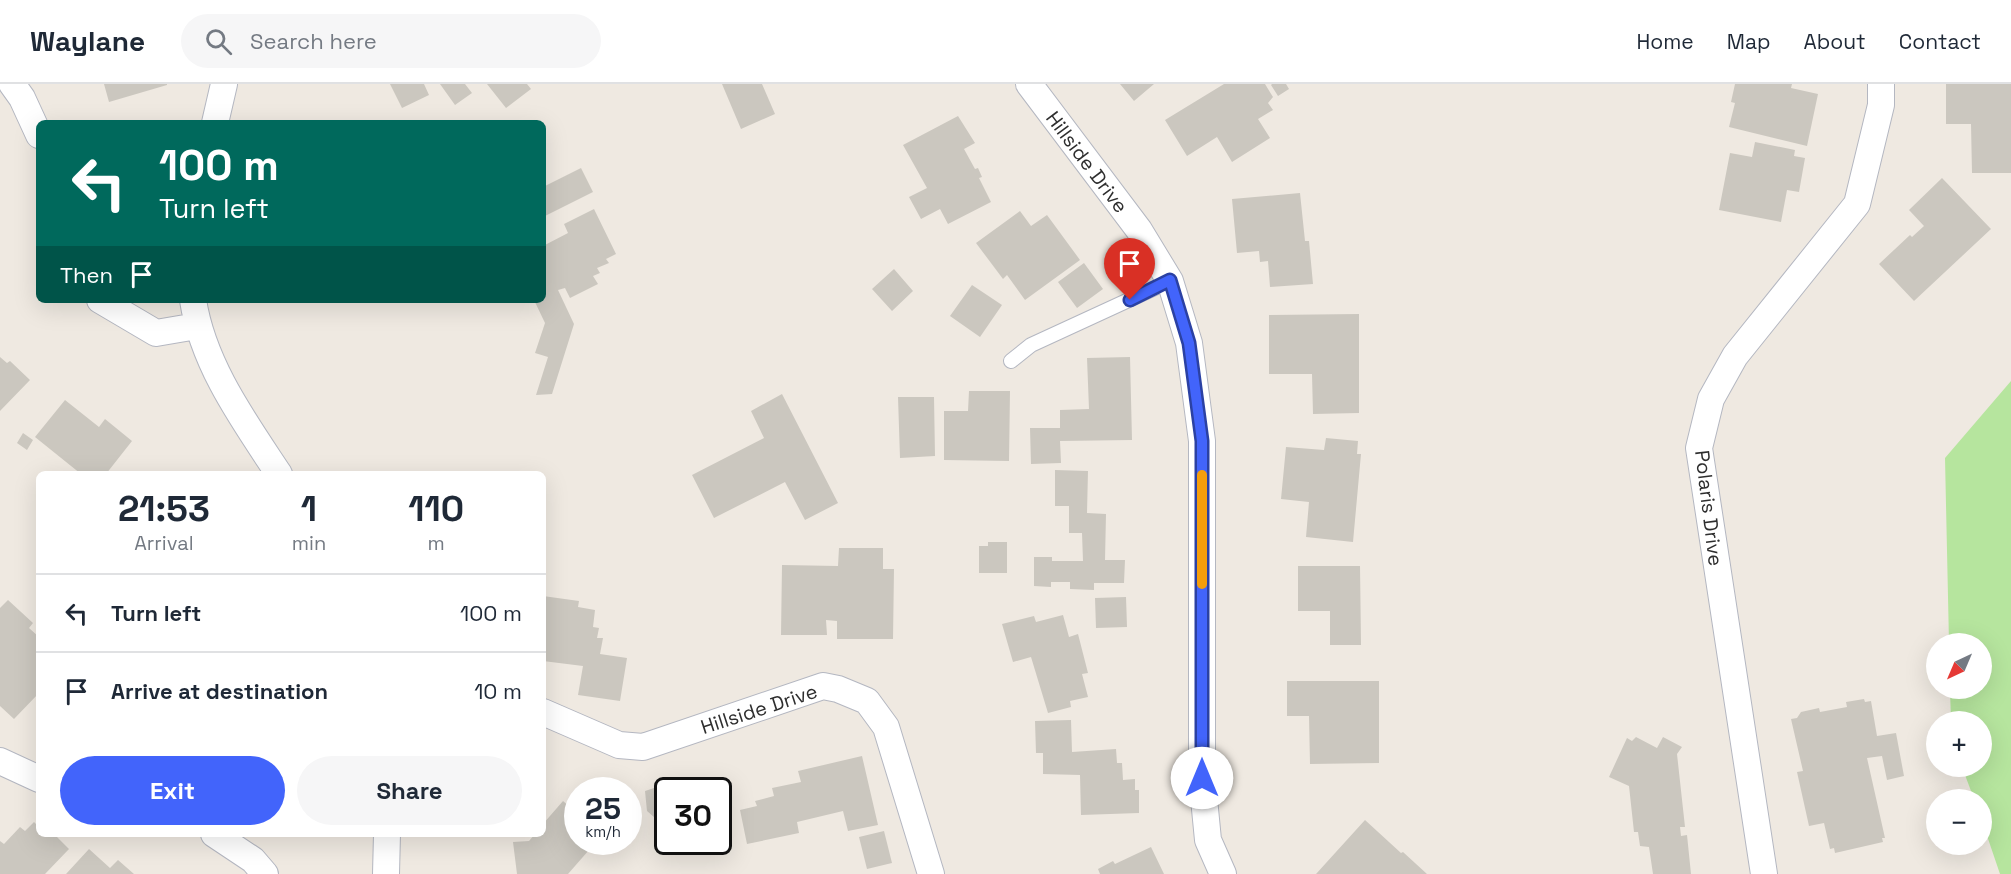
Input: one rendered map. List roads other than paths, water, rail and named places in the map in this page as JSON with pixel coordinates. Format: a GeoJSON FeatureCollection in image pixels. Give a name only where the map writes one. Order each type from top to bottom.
{"type":"FeatureCollection","features":[{"type":"Feature","properties":{"kind":"street"},"geometry":{"type":"LineString","coordinates":[[12,84],[22,98],[36,128]]}},
{"type":"Feature","properties":{"kind":"street"},"geometry":{"type":"LineString","coordinates":[[216,120],[224,84]]}},
{"type":"Feature","properties":{"kind":"street","name":"Hillside Drive"},"geometry":{"type":"LineString","coordinates":[[1029,84],[1139,230],[1170,280],[1189,343],[1202,441],[1202,778],[1208,840],[1223,874]]}},
{"type":"Feature","properties":{"kind":"street","name":"Polaris Drive"},"geometry":{"type":"LineString","coordinates":[[1764,874],[1699,448],[1711,399],[1735,356],[1857,204],[1881,105],[1881,84]]}},
{"type":"Feature","properties":{"kind":"street"},"geometry":{"type":"LineString","coordinates":[[105,303],[156,333],[197,326]]}},
{"type":"Feature","properties":{"kind":"street"},"geometry":{"type":"LineString","coordinates":[[194,303],[197,326],[234,406],[277,471]]}},
{"type":"Feature","properties":{"kind":"street","name":"Hillside Drive"},"geometry":{"type":"LineString","coordinates":[[546,713],[619,745],[644,747],[823,687],[838,689],[867,701],[886,727],[931,874]]}},
{"type":"Feature","properties":{"kind":"street"},"geometry":{"type":"LineString","coordinates":[[0,761],[36,779]]}},
{"type":"Feature","properties":{"kind":"street"},"geometry":{"type":"LineString","coordinates":[[218,837],[253,860],[265,874]]}},
{"type":"Feature","properties":{"kind":"street"},"geometry":{"type":"LineString","coordinates":[[386,874],[387,837]]}},
{"type":"Feature","properties":{"kind":"lane"},"geometry":{"type":"LineString","coordinates":[[1011,362],[1031,345],[1170,280]]}}]}
